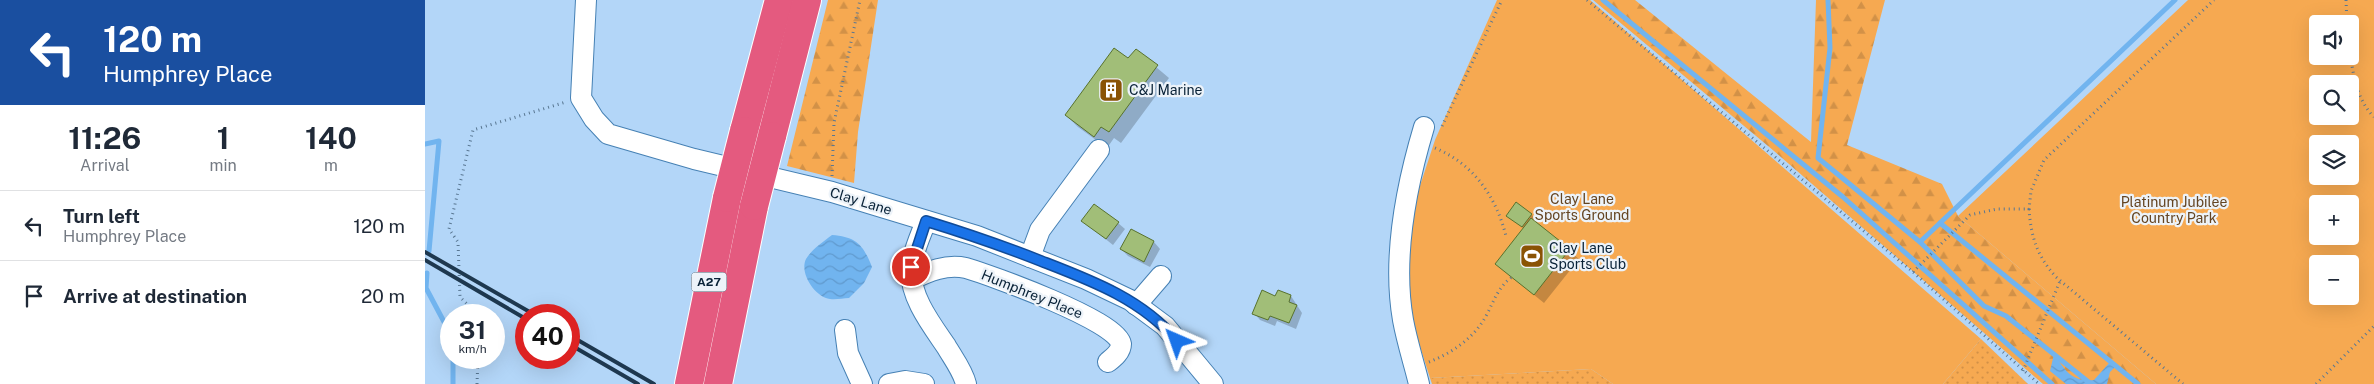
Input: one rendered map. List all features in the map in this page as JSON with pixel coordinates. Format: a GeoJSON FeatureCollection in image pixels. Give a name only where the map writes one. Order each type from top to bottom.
{"type":"FeatureCollection","features":[{"type":"Feature","properties":{"kind":"highway","name":"A27"},"geometry":{"type":"LineString","coordinates":[[690,375],[727,198],[779,0]]}},
{"type":"Feature","properties":{"kind":"highway","name":"A27"},"geometry":{"type":"LineString","coordinates":[[719,376],[754,206],[807,0]]}},
{"type":"Feature","properties":{"kind":"street"},"geometry":{"type":"LineString","coordinates":[[581,98],[586,0]]}},
{"type":"Feature","properties":{"kind":"street","name":"Clay Lane"},"geometry":{"type":"LineString","coordinates":[[581,98],[594,119],[608,134],[694,159],[832,192],[977,236],[1086,279],[1136,305],[1165,326],[1213,384]]}},
{"type":"Feature","properties":{"kind":"street"},"geometry":{"type":"LineString","coordinates":[[1417,376],[1403,319],[1399,265],[1412,168],[1433,133]]}},
{"type":"Feature","properties":{"kind":"street"},"geometry":{"type":"LineString","coordinates":[[1030,257],[1040,230],[1099,150]]}},
{"type":"Feature","properties":{"kind":"street"},"geometry":{"type":"LineString","coordinates":[[926,221],[911,267],[911,280],[929,320],[957,365],[966,384]]}},
{"type":"Feature","properties":{"kind":"street","name":"Humphrey Place"},"geometry":{"type":"LineString","coordinates":[[911,280],[944,267],[966,268],[1081,312],[1107,329],[1121,343],[1119,351],[1108,362]]}},
{"type":"Feature","properties":{"kind":"street"},"geometry":{"type":"LineString","coordinates":[[1136,305],[1161,276]]}},
{"type":"Feature","properties":{"kind":"street"},"geometry":{"type":"LineString","coordinates":[[845,330],[848,353],[862,384]]}},
{"type":"Feature","properties":{"kind":"street"},"geometry":{"type":"LineString","coordinates":[[889,384],[905,380],[924,384]]}},
{"type":"Feature","properties":{"kind":"path"},"geometry":{"type":"LineString","coordinates":[[832,192],[834,123],[860,0]]}},
{"type":"Feature","properties":{"kind":"path"},"geometry":{"type":"LineString","coordinates":[[1502,0],[1433,133],[1432,146],[1455,158],[1477,177],[1494,202],[1506,236]]}},
{"type":"Feature","properties":{"kind":"path"},"geometry":{"type":"LineString","coordinates":[[1587,0],[1915,270],[2039,384]]}},
{"type":"Feature","properties":{"kind":"path"},"geometry":{"type":"LineString","coordinates":[[2183,384],[2060,281],[2044,263],[2031,232],[2029,209],[2031,191],[2043,160],[2214,0]]}},
{"type":"Feature","properties":{"kind":"path"},"geometry":{"type":"LineString","coordinates":[[2346,0],[2347,15]]}},
{"type":"Feature","properties":{"kind":"path"},"geometry":{"type":"LineString","coordinates":[[2352,65],[2365,108],[2374,117]]}},
{"type":"Feature","properties":{"kind":"path"},"geometry":{"type":"LineString","coordinates":[[467,304],[460,297],[458,242],[449,229],[473,130],[581,98]]}},
{"type":"Feature","properties":{"kind":"path"},"geometry":{"type":"LineString","coordinates":[[1915,270],[1970,215],[1997,210],[2029,209]]}},
{"type":"Feature","properties":{"kind":"path"},"geometry":{"type":"LineString","coordinates":[[1417,376],[1474,333],[1486,317],[1502,284],[1511,277]]}},
{"type":"Feature","properties":{"kind":"path"},"geometry":{"type":"LineString","coordinates":[[2023,371],[2060,281]]}},
{"type":"Feature","properties":{"kind":"path"},"geometry":{"type":"LineString","coordinates":[[2316,384],[2374,326]]}},
{"type":"Feature","properties":{"kind":"path"},"geometry":{"type":"LineString","coordinates":[[477,384],[478,369]]}},
{"type":"Feature","properties":{"kind":"green space"},"geometry":{"type":"Polygon","coordinates":[[[828,0],[878,0],[858,132],[854,183],[787,166],[828,0]]]}},
{"type":"Feature","properties":{"kind":"green space","name":"Clay Lane Sports Ground"},"geometry":{"type":"Polygon","coordinates":[[[1497,0],[1590,0],[1981,339],[1943,384],[1613,384],[1591,369],[1430,378],[1411,318],[1406,260],[1416,198],[1435,140],[1497,0]]]}},
{"type":"Feature","properties":{"kind":"green space"},"geometry":{"type":"Polygon","coordinates":[[[1593,0],[1635,0],[1811,142],[1816,0],[1885,0],[1847,145],[1942,184],[1958,216],[2156,384],[2043,384],[1774,151],[1593,0]]]}},
{"type":"Feature","properties":{"kind":"green space","name":"Platinum Jubilee Country Park"},"geometry":{"type":"Polygon","coordinates":[[[2188,0],[2374,0],[2374,384],[2156,384],[1958,216],[2188,0]]]}},
{"type":"Feature","properties":{"kind":"green space"},"geometry":{"type":"Polygon","coordinates":[[[1981,339],[2028,384],[1943,384],[1981,339]]]}},
{"type":"Feature","properties":{"kind":"green space"},"geometry":{"type":"Polygon","coordinates":[[[1591,369],[1613,384],[1432,384],[1430,378],[1591,369]]]}},
{"type":"Feature","properties":{"kind":"water"},"geometry":{"type":"Polygon","coordinates":[[[832,235],[847,238],[858,243],[872,267],[864,283],[849,298],[832,299],[819,294],[810,284],[805,271],[804,265],[808,255],[832,235]]]}},
{"type":"Feature","properties":{"kind":"water"},"geometry":{"type":"Polygon","coordinates":[[[2054,354],[2070,374],[2080,379],[2094,380],[2110,362],[2116,366],[2110,372],[2107,384],[2066,384],[2050,371],[2054,354]]]}},
{"type":"Feature","properties":{"kind":"building","name":"C&J Marine"},"geometry":{"type":"Polygon","coordinates":[[[1114,48],[1128,58],[1136,49],[1158,65],[1109,132],[1101,127],[1094,137],[1065,115],[1114,48]]]}},
{"type":"Feature","properties":{"kind":"building"},"geometry":{"type":"Polygon","coordinates":[[[1516,202],[1532,214],[1522,227],[1506,216],[1516,202]]]}},
{"type":"Feature","properties":{"kind":"building"},"geometry":{"type":"Polygon","coordinates":[[[1094,204],[1119,222],[1106,239],[1081,221],[1094,204]]]}},
{"type":"Feature","properties":{"kind":"building","name":"Clay Lane Sports Club"},"geometry":{"type":"Polygon","coordinates":[[[1531,218],[1570,249],[1534,295],[1495,264],[1531,218]]]}},
{"type":"Feature","properties":{"kind":"building"},"geometry":{"type":"Polygon","coordinates":[[[1131,229],[1154,241],[1144,262],[1120,249],[1131,229]]]}},
{"type":"Feature","properties":{"kind":"building"},"geometry":{"type":"Polygon","coordinates":[[[1262,290],[1275,296],[1278,290],[1291,295],[1289,302],[1297,305],[1289,323],[1270,316],[1268,320],[1252,314],[1262,290]]]}},
{"type":"Feature","properties":{"kind":"waterway"},"geometry":{"type":"LineString","coordinates":[[1603,0],[1843,197],[2052,384]]}},
{"type":"Feature","properties":{"kind":"waterway"},"geometry":{"type":"LineString","coordinates":[[1828,0],[1830,48],[1818,158],[1920,242],[1984,306],[2006,316],[2091,384]]}},
{"type":"Feature","properties":{"kind":"waterway"},"geometry":{"type":"LineString","coordinates":[[1920,242],[2175,0]]}},
{"type":"Feature","properties":{"kind":"waterway"},"geometry":{"type":"LineString","coordinates":[[425,144],[439,141],[429,251]]}},
{"type":"Feature","properties":{"kind":"waterway"},"geometry":{"type":"LineString","coordinates":[[1940,223],[2138,384]]}},
{"type":"Feature","properties":{"kind":"waterway"},"geometry":{"type":"LineString","coordinates":[[427,273],[426,288],[440,314]]}},
{"type":"Feature","properties":{"kind":"waterway"},"geometry":{"type":"LineString","coordinates":[[453,369],[453,384]]}},
{"type":"Feature","properties":{"kind":"railway"},"geometry":{"type":"LineString","coordinates":[[425,252],[516,304]]}},
{"type":"Feature","properties":{"kind":"railway"},"geometry":{"type":"LineString","coordinates":[[425,260],[515,313]]}},
{"type":"Feature","properties":{"kind":"railway"},"geometry":{"type":"LineString","coordinates":[[580,341],[654,384]]}},
{"type":"Feature","properties":{"kind":"railway"},"geometry":{"type":"LineString","coordinates":[[580,350],[638,384]]}},
{"type":"Feature","properties":{"kind":"place","name":"C&J Marine"},"geometry":{"type":"Point","coordinates":[1111,90]}},
{"type":"Feature","properties":{"kind":"place","name":"Clay Lane Sports Club"},"geometry":{"type":"Point","coordinates":[1532,256]}},
{"type":"Feature","properties":{"kind":"route"},"geometry":{"type":"LineString","coordinates":[[911,267],[926,221],[977,236],[1086,279],[1130,300],[1165,326],[1177,341]]}}]}
